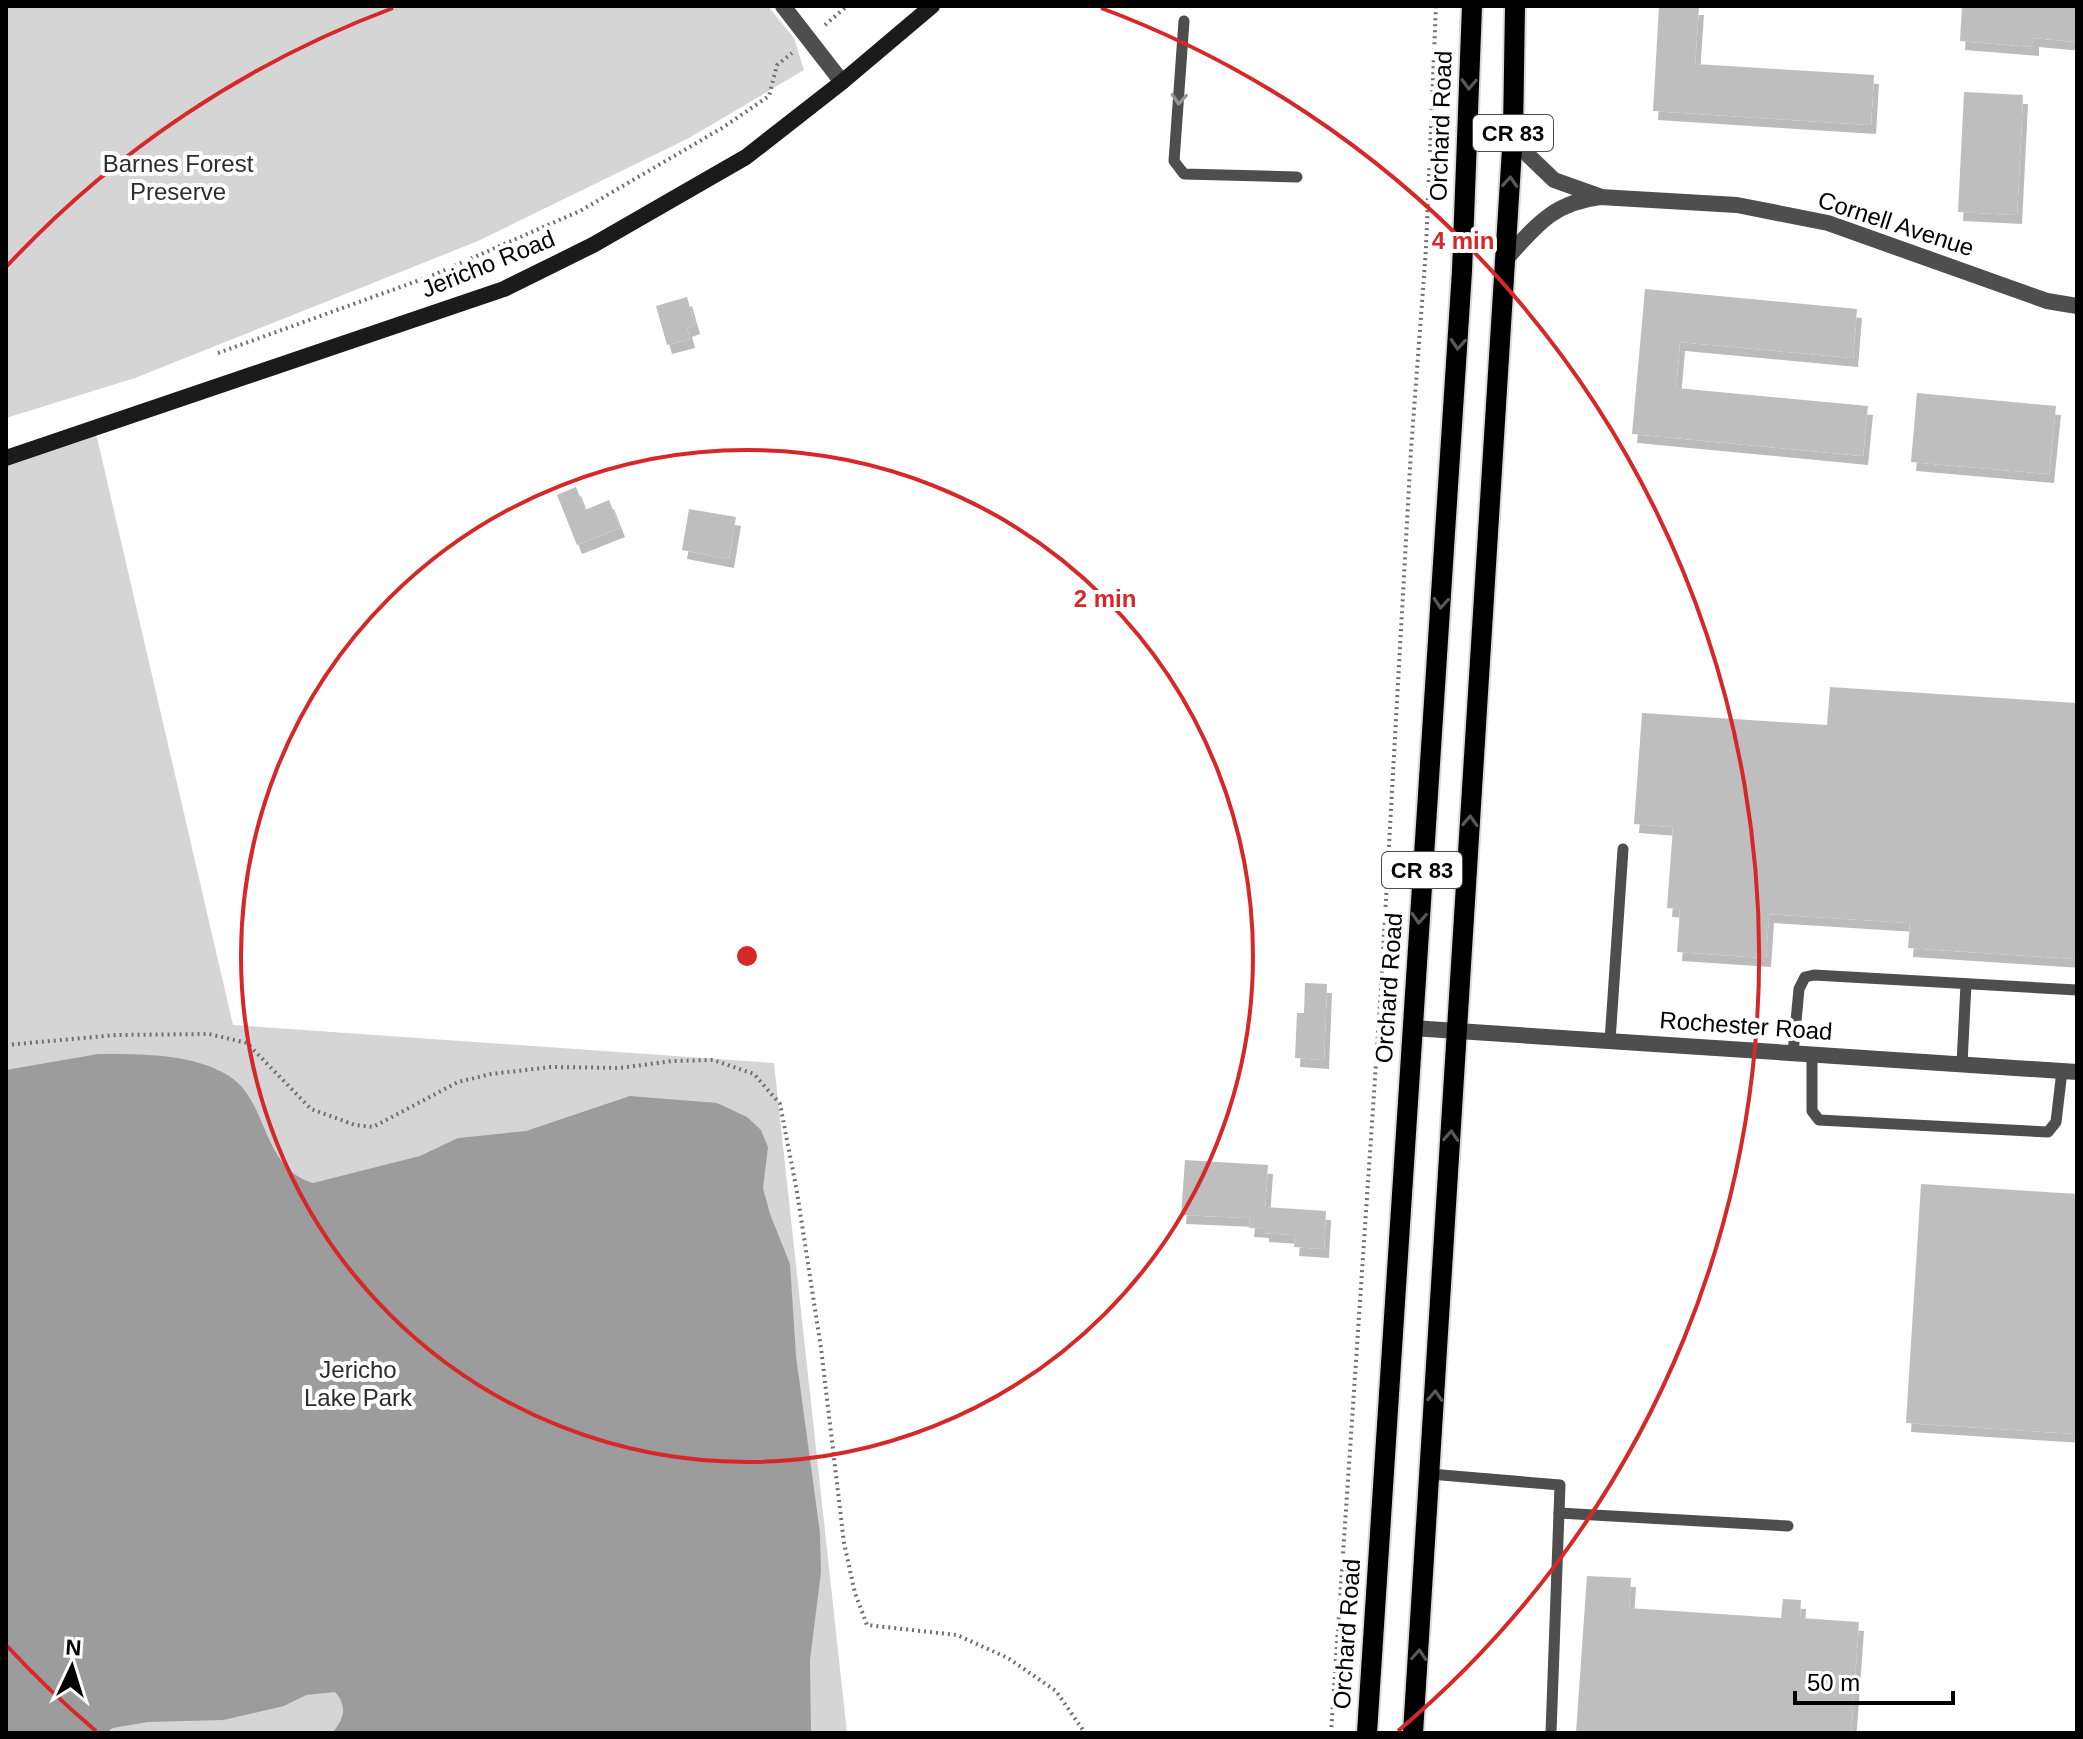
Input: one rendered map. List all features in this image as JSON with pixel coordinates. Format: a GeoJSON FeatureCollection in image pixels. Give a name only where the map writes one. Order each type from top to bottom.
{"type":"FeatureCollection","features":[{"type":"Feature","properties":{"kind":"main road","name":"Jericho Road"},"geometry":{"type":"LineString","coordinates":[[6,458],[504,289],[593,245],[746,157],[932,6]]}},
{"type":"Feature","properties":{"kind":"main road","name":"Orchard Road"},"geometry":{"type":"LineString","coordinates":[[1367,1733],[1462,271],[1472,6]]}},
{"type":"Feature","properties":{"kind":"main road","name":"CR 83"},"geometry":{"type":"LineString","coordinates":[[1413,1733],[1513,133],[1515,6]]}},
{"type":"Feature","properties":{"kind":"street"},"geometry":{"type":"LineString","coordinates":[[783,6],[842,82]]}},
{"type":"Feature","properties":{"kind":"street","name":"Cornell Avenue"},"geometry":{"type":"LineString","coordinates":[[1513,133],[1529,156],[1554,180],[1600,197]]}},
{"type":"Feature","properties":{"kind":"street","name":"Cornell Avenue"},"geometry":{"type":"LineString","coordinates":[[1505,260],[1557,208],[1578,200],[1600,197],[1737,205],[1828,223],[2047,301],[2077,306]]}},
{"type":"Feature","properties":{"kind":"street","name":"Rochester Road"},"geometry":{"type":"LineString","coordinates":[[1412,1028],[2069,1071]]}},
{"type":"Feature","properties":{"kind":"lane"},"geometry":{"type":"LineString","coordinates":[[1184,21],[1174,161],[1184,174],[1297,177]]}},
{"type":"Feature","properties":{"kind":"lane"},"geometry":{"type":"LineString","coordinates":[[1610,1041],[1623,849]]}},
{"type":"Feature","properties":{"kind":"lane"},"geometry":{"type":"LineString","coordinates":[[1793,1053],[1799,989],[1805,977],[1814,975],[2077,990]]}},
{"type":"Feature","properties":{"kind":"lane"},"geometry":{"type":"LineString","coordinates":[[1962,1064],[1966,984]]}},
{"type":"Feature","properties":{"kind":"lane"},"geometry":{"type":"LineString","coordinates":[[1812,1054],[1812,1111],[1819,1120],[2048,1132],[2056,1122],[2069,1071]]}},
{"type":"Feature","properties":{"kind":"lane"},"geometry":{"type":"LineString","coordinates":[[1430,1474],[1560,1485],[1551,1733]]}},
{"type":"Feature","properties":{"kind":"lane"},"geometry":{"type":"LineString","coordinates":[[1559,1513],[1788,1526]]}},
{"type":"Feature","properties":{"kind":"path"},"geometry":{"type":"LineString","coordinates":[[825,25],[847,6]]}},
{"type":"Feature","properties":{"kind":"path"},"geometry":{"type":"LineString","coordinates":[[1331,1733],[1426,249],[1436,6]]}},
{"type":"Feature","properties":{"kind":"path"},"geometry":{"type":"LineString","coordinates":[[218,353],[431,276],[580,211],[722,128],[769,96],[777,65],[792,53]]}},
{"type":"Feature","properties":{"kind":"path"},"geometry":{"type":"LineString","coordinates":[[6,1045],[116,1035],[209,1034],[247,1043],[311,1109],[355,1125],[373,1127],[458,1082],[491,1074],[551,1067],[620,1068],[672,1061],[713,1060],[754,1074],[780,1104],[821,1348],[844,1543],[855,1593],[867,1625],[957,1635],[1008,1658],[1056,1691],[1085,1733]]}},
{"type":"Feature","properties":{"kind":"green space","name":"Barnes Forest Preserve"},"geometry":{"type":"Polygon","coordinates":[[[6,6],[768,6],[794,38],[804,70],[689,138],[478,241],[135,378],[6,418],[6,6]]]}},
{"type":"Feature","properties":{"kind":"green space","name":"Jericho Lake Park"},"geometry":{"type":"Polygon","coordinates":[[[95,429],[233,1025],[774,1063],[847,1733],[6,1733],[6,458],[95,429]]]}},
{"type":"Feature","properties":{"kind":"shaded area","name":"Jericho Lake Park"},"geometry":{"type":"Polygon","coordinates":[[[98,1054],[182,1059],[215,1068],[229,1076],[252,1101],[274,1149],[284,1163],[296,1175],[313,1183],[420,1156],[458,1138],[526,1131],[630,1096],[717,1103],[747,1117],[761,1130],[768,1147],[763,1188],[790,1264],[796,1356],[820,1533],[821,1572],[810,1660],[811,1733],[332,1733],[343,1713],[342,1703],[335,1692],[306,1695],[284,1706],[223,1720],[148,1722],[113,1728],[106,1733],[6,1733],[6,1070],[98,1054]]]}},
{"type":"Feature","properties":{"kind":"building"},"geometry":{"type":"Polygon","coordinates":[[[1659,6],[1699,6],[1695,64],[1874,75],[1871,125],[1653,111],[1659,6]]]}},
{"type":"Feature","properties":{"kind":"building"},"geometry":{"type":"Polygon","coordinates":[[[1962,6],[2077,6],[2077,42],[2034,38],[2034,47],[1960,41],[1962,6]]]}},
{"type":"Feature","properties":{"kind":"building"},"geometry":{"type":"Polygon","coordinates":[[[1964,92],[2023,95],[2017,215],[1958,212],[1964,92]]]}},
{"type":"Feature","properties":{"kind":"building"},"geometry":{"type":"Polygon","coordinates":[[[1645,289],[1857,309],[1853,358],[1680,342],[1676,388],[1868,406],[1863,456],[1632,434],[1645,289]]]}},
{"type":"Feature","properties":{"kind":"building"},"geometry":{"type":"Polygon","coordinates":[[[687,297],[695,325],[687,328],[690,339],[667,345],[656,306],[687,297]]]}},
{"type":"Feature","properties":{"kind":"building"},"geometry":{"type":"Polygon","coordinates":[[[1917,393],[2056,406],[2049,474],[1911,462],[1917,393]]]}},
{"type":"Feature","properties":{"kind":"building"},"geometry":{"type":"Polygon","coordinates":[[[576,487],[585,510],[609,500],[620,528],[577,545],[557,495],[576,487]]]}},
{"type":"Feature","properties":{"kind":"building"},"geometry":{"type":"Polygon","coordinates":[[[689,509],[736,517],[729,559],[682,550],[689,509]]]}},
{"type":"Feature","properties":{"kind":"building"},"geometry":{"type":"Polygon","coordinates":[[[1830,687],[2077,703],[2077,959],[1908,948],[1910,923],[1769,914],[1766,958],[1677,952],[1680,909],[1667,908],[1673,827],[1634,824],[1642,713],[1827,725],[1830,687]]]}},
{"type":"Feature","properties":{"kind":"building"},"geometry":{"type":"Polygon","coordinates":[[[1305,983],[1327,984],[1324,1060],[1295,1058],[1297,1013],[1304,1013],[1305,983]]]}},
{"type":"Feature","properties":{"kind":"building"},"geometry":{"type":"Polygon","coordinates":[[[1185,1160],[1268,1165],[1265,1207],[1326,1211],[1324,1249],[1294,1247],[1295,1235],[1264,1233],[1264,1229],[1249,1228],[1250,1218],[1181,1215],[1185,1160]]]}},
{"type":"Feature","properties":{"kind":"building"},"geometry":{"type":"Polygon","coordinates":[[[1921,1184],[2077,1194],[2077,1434],[1906,1423],[1921,1184]]]}},
{"type":"Feature","properties":{"kind":"building"},"geometry":{"type":"Polygon","coordinates":[[[1587,1576],[1631,1578],[1629,1608],[1781,1618],[1783,1599],[1801,1600],[1800,1618],[1859,1622],[1851,1733],[1576,1733],[1587,1576]]]}}]}
